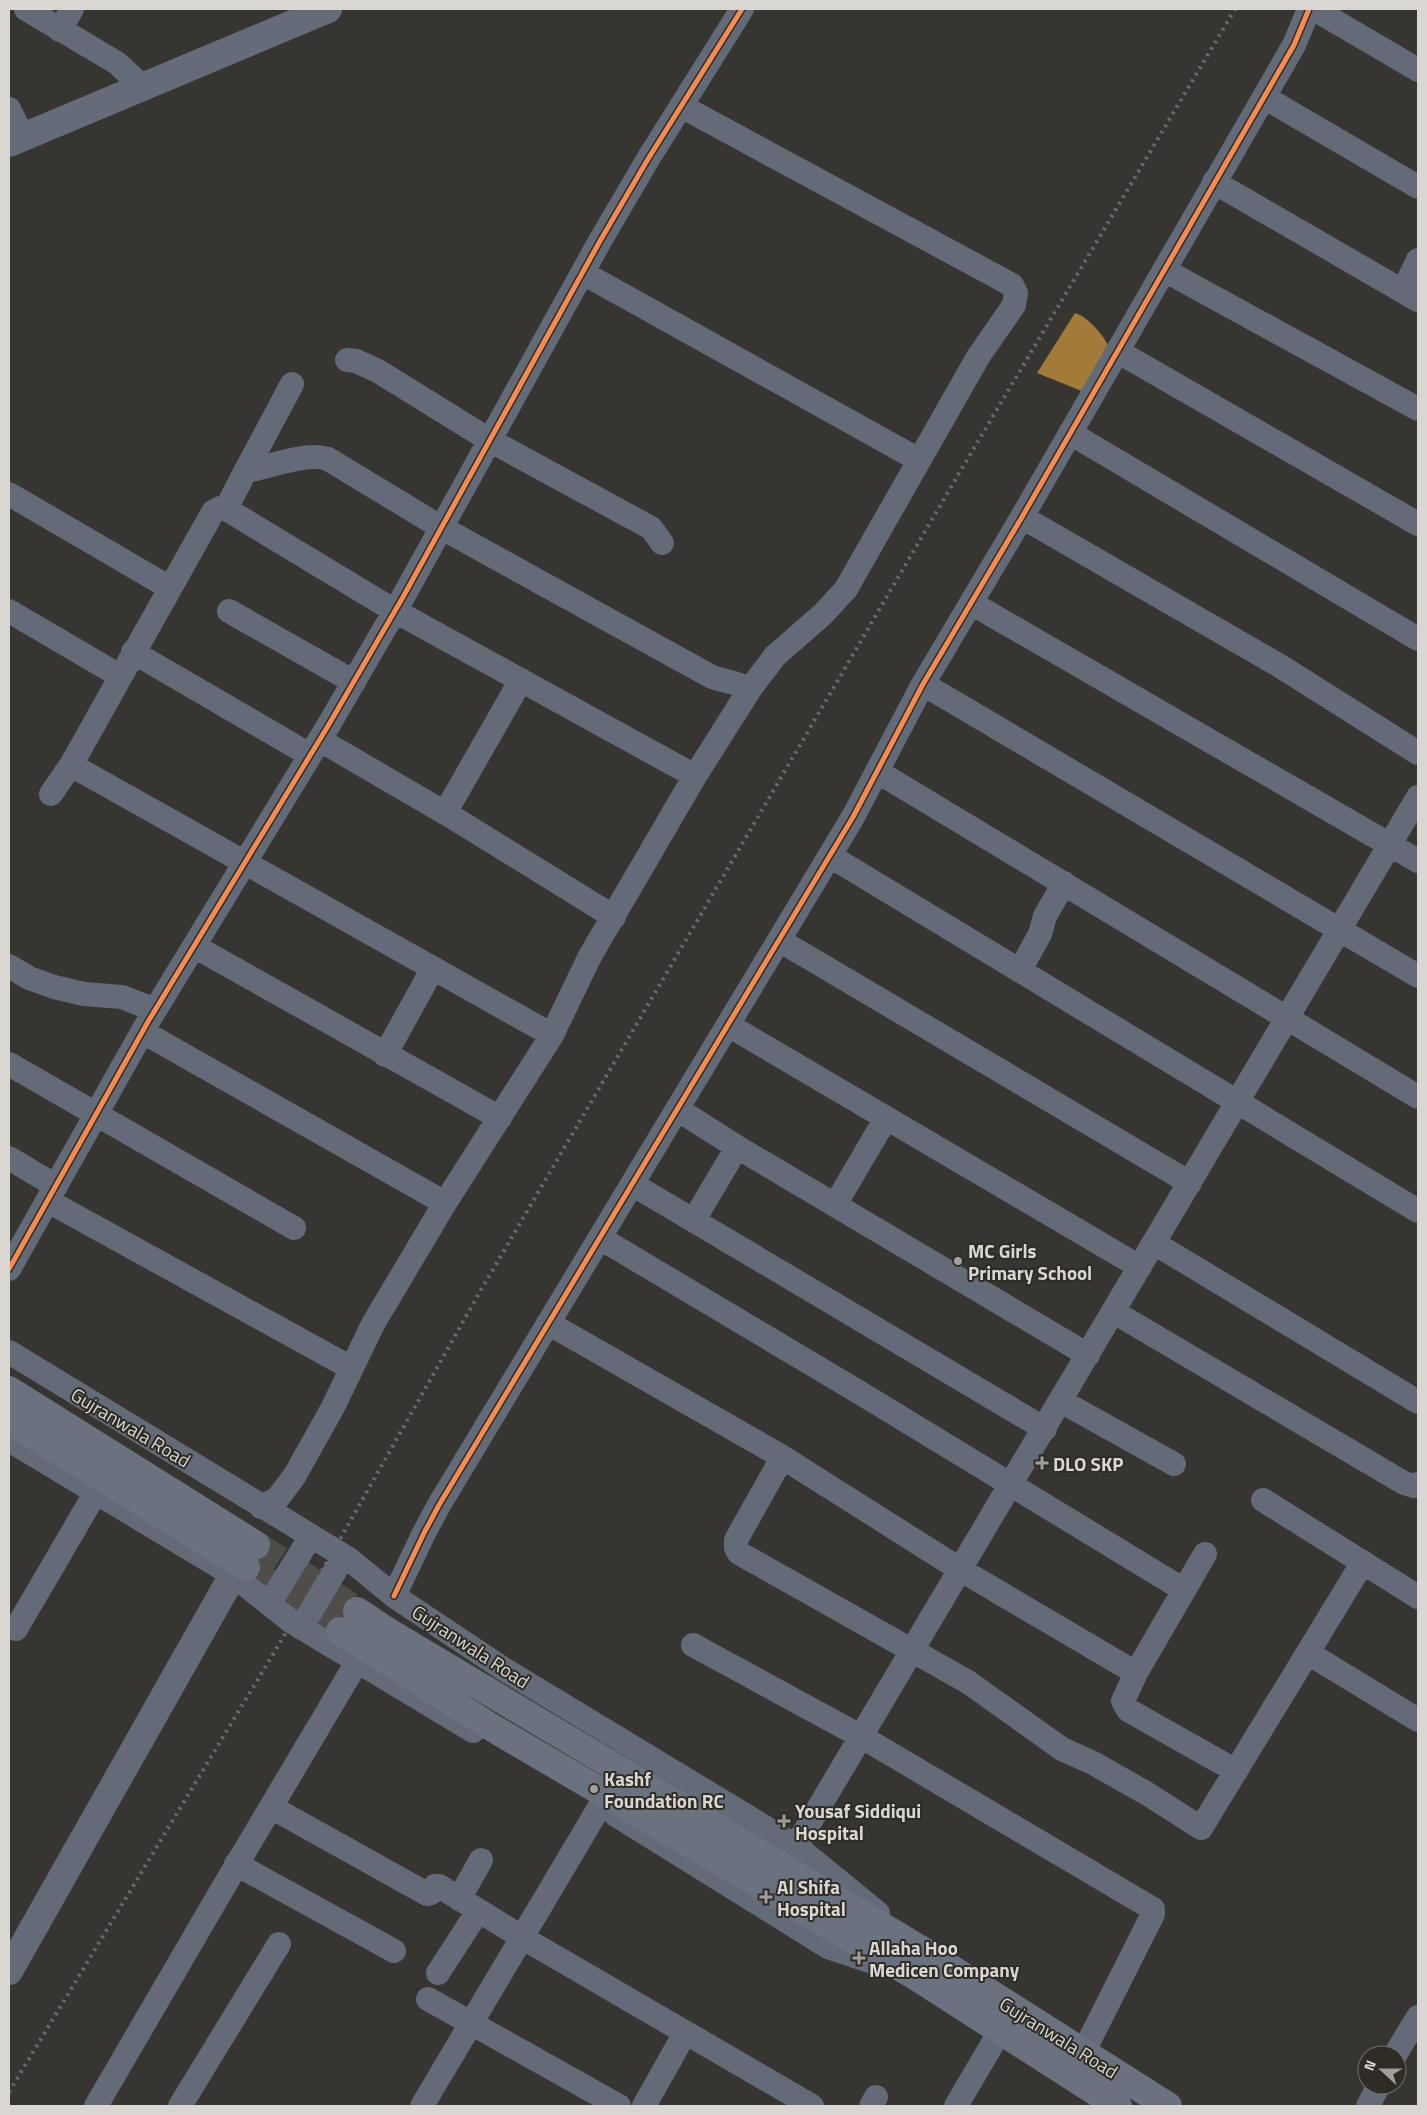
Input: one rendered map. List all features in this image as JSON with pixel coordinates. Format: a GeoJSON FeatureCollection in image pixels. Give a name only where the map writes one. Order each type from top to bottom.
{"type":"FeatureCollection","features":[{"type":"Feature","properties":{"kind":"highway","name":"Gujranwala Road"},"geometry":{"type":"LineString","coordinates":[[9,1390],[245,1562]]}},
{"type":"Feature","properties":{"kind":"highway","name":"Gujranwala Road"},"geometry":{"type":"LineString","coordinates":[[9,1420],[245,1562]]}},
{"type":"Feature","properties":{"kind":"highway","name":"Gujranwala Road"},"geometry":{"type":"LineString","coordinates":[[357,1611],[920,1964],[1000,2032],[1118,2106]]}},
{"type":"Feature","properties":{"kind":"highway","name":"Gujranwala Road"},"geometry":{"type":"LineString","coordinates":[[340,1631],[491,1727],[1083,2053],[1168,2106]]}},
{"type":"Feature","properties":{"kind":"main road"},"geometry":{"type":"LineString","coordinates":[[16,140],[328,9]]}},
{"type":"Feature","properties":{"kind":"street"},"geometry":{"type":"LineString","coordinates":[[26,9],[117,63],[143,87]]}},
{"type":"Feature","properties":{"kind":"street"},"geometry":{"type":"LineString","coordinates":[[60,30],[72,9]]}},
{"type":"Feature","properties":{"kind":"street"},"geometry":{"type":"LineString","coordinates":[[9,1268],[16,1239],[52,1193],[155,1010],[354,682],[648,159],[742,9]]}},
{"type":"Feature","properties":{"kind":"street"},"geometry":{"type":"LineString","coordinates":[[394,1596],[439,1505],[830,856],[878,772],[923,684],[1022,517],[1294,45],[1309,9]]}},
{"type":"Feature","properties":{"kind":"street"},"geometry":{"type":"LineString","coordinates":[[1314,9],[1418,70]]}},
{"type":"Feature","properties":{"kind":"street"},"geometry":{"type":"LineString","coordinates":[[1264,97],[1418,187]]}},
{"type":"Feature","properties":{"kind":"street"},"geometry":{"type":"LineString","coordinates":[[262,1507],[278,1498],[295,1475],[333,1407],[373,1324],[445,1203],[552,1035],[566,1009],[578,978],[695,776],[750,690],[776,656],[823,614],[846,589],[978,357],[1014,305],[1016,293],[1012,285],[681,106]]}},
{"type":"Feature","properties":{"kind":"street"},"geometry":{"type":"LineString","coordinates":[[9,109],[16,140]]}},
{"type":"Feature","properties":{"kind":"street"},"geometry":{"type":"LineString","coordinates":[[1214,182],[1411,295],[1418,260]]}},
{"type":"Feature","properties":{"kind":"street"},"geometry":{"type":"LineString","coordinates":[[1164,270],[1418,409]]}},
{"type":"Feature","properties":{"kind":"street"},"geometry":{"type":"LineString","coordinates":[[583,273],[919,460]]}},
{"type":"Feature","properties":{"kind":"street"},"geometry":{"type":"LineString","coordinates":[[1117,351],[1418,524]]}},
{"type":"Feature","properties":{"kind":"street"},"geometry":{"type":"LineString","coordinates":[[347,360],[356,361],[378,371],[491,441],[651,528],[662,544]]}},
{"type":"Feature","properties":{"kind":"street"},"geometry":{"type":"LineString","coordinates":[[226,509],[292,384]]}},
{"type":"Feature","properties":{"kind":"street"},"geometry":{"type":"LineString","coordinates":[[1070,433],[1418,638]]}},
{"type":"Feature","properties":{"kind":"street"},"geometry":{"type":"LineString","coordinates":[[245,472],[307,457],[321,457],[336,463],[442,528],[712,677],[737,682],[750,690]]}},
{"type":"Feature","properties":{"kind":"street"},"geometry":{"type":"LineString","coordinates":[[9,494],[170,588]]}},
{"type":"Feature","properties":{"kind":"street"},"geometry":{"type":"LineString","coordinates":[[51,794],[71,765],[213,512],[220,508],[226,509],[395,611],[695,776]]}},
{"type":"Feature","properties":{"kind":"street"},"geometry":{"type":"LineString","coordinates":[[1022,517],[1280,666],[1418,753]]}},
{"type":"Feature","properties":{"kind":"street"},"geometry":{"type":"LineString","coordinates":[[971,603],[1418,861]]}},
{"type":"Feature","properties":{"kind":"street"},"geometry":{"type":"LineString","coordinates":[[9,611],[120,676]]}},
{"type":"Feature","properties":{"kind":"street"},"geometry":{"type":"LineString","coordinates":[[229,611],[354,682]]}},
{"type":"Feature","properties":{"kind":"street"},"geometry":{"type":"LineString","coordinates":[[133,652],[445,813],[614,916]]}},
{"type":"Feature","properties":{"kind":"street"},"geometry":{"type":"LineString","coordinates":[[445,813],[521,680]]}},
{"type":"Feature","properties":{"kind":"street"},"geometry":{"type":"LineString","coordinates":[[923,684],[1418,976]]}},
{"type":"Feature","properties":{"kind":"street"},"geometry":{"type":"LineString","coordinates":[[71,765],[552,1035]]}},
{"type":"Feature","properties":{"kind":"street"},"geometry":{"type":"LineString","coordinates":[[878,772],[1288,1017],[1418,1097]]}},
{"type":"Feature","properties":{"kind":"street"},"geometry":{"type":"LineString","coordinates":[[796,1846],[913,1652],[1418,798]]}},
{"type":"Feature","properties":{"kind":"street"},"geometry":{"type":"LineString","coordinates":[[830,856],[1418,1211]]}},
{"type":"Feature","properties":{"kind":"street"},"geometry":{"type":"LineString","coordinates":[[1020,970],[1040,934],[1046,916],[1064,883]]}},
{"type":"Feature","properties":{"kind":"street"},"geometry":{"type":"LineString","coordinates":[[779,940],[1190,1183]]}},
{"type":"Feature","properties":{"kind":"street"},"geometry":{"type":"LineString","coordinates":[[194,946],[500,1118]]}},
{"type":"Feature","properties":{"kind":"street"},"geometry":{"type":"LineString","coordinates":[[9,966],[30,978],[54,987],[84,994],[122,997],[155,1010]]}},
{"type":"Feature","properties":{"kind":"street"},"geometry":{"type":"LineString","coordinates":[[385,1054],[433,968]]}},
{"type":"Feature","properties":{"kind":"street"},"geometry":{"type":"LineString","coordinates":[[728,1025],[1140,1267]]}},
{"type":"Feature","properties":{"kind":"street"},"geometry":{"type":"LineString","coordinates":[[143,1032],[445,1203]]}},
{"type":"Feature","properties":{"kind":"street"},"geometry":{"type":"LineString","coordinates":[[9,1064],[294,1228]]}},
{"type":"Feature","properties":{"kind":"street"},"geometry":{"type":"LineString","coordinates":[[677,1109],[1088,1355]]}},
{"type":"Feature","properties":{"kind":"street"},"geometry":{"type":"LineString","coordinates":[[835,1205],[886,1118]]}},
{"type":"Feature","properties":{"kind":"street"},"geometry":{"type":"LineString","coordinates":[[694,1220],[738,1147]]}},
{"type":"Feature","properties":{"kind":"street"},"geometry":{"type":"LineString","coordinates":[[9,1158],[52,1193],[351,1368]]}},
{"type":"Feature","properties":{"kind":"street"},"geometry":{"type":"LineString","coordinates":[[632,1184],[1044,1429]]}},
{"type":"Feature","properties":{"kind":"street"},"geometry":{"type":"LineString","coordinates":[[600,1238],[1184,1590]]}},
{"type":"Feature","properties":{"kind":"street"},"geometry":{"type":"LineString","coordinates":[[1154,1243],[1418,1402]]}},
{"type":"Feature","properties":{"kind":"street"},"geometry":{"type":"LineString","coordinates":[[1114,1312],[1404,1483],[1414,1486],[1418,1484]]}},
{"type":"Feature","properties":{"kind":"street"},"geometry":{"type":"LineString","coordinates":[[548,1323],[782,1458],[961,1570],[1136,1673]]}},
{"type":"Feature","properties":{"kind":"street","name":"Gujranwala Road"},"geometry":{"type":"LineString","coordinates":[[9,1352],[344,1556],[394,1596],[502,1668],[796,1846],[920,1964]]}},
{"type":"Feature","properties":{"kind":"street"},"geometry":{"type":"LineString","coordinates":[[1061,1401],[1174,1464]]}},
{"type":"Feature","properties":{"kind":"street","name":"Gujranwala Road"},"geometry":{"type":"LineString","coordinates":[[9,1440],[96,1492],[245,1562],[270,1604],[301,1628],[600,1806],[828,1947],[920,1964]]}},
{"type":"Feature","properties":{"kind":"street"},"geometry":{"type":"LineString","coordinates":[[782,1458],[738,1536],[737,1550],[968,1682],[1062,1749],[1093,1762],[1200,1828],[1363,1562]]}},
{"type":"Feature","properties":{"kind":"street"},"geometry":{"type":"LineString","coordinates":[[16,1629],[96,1492]]}},
{"type":"Feature","properties":{"kind":"street"},"geometry":{"type":"LineString","coordinates":[[1263,1500],[1418,1597]]}},
{"type":"Feature","properties":{"kind":"street"},"geometry":{"type":"LineString","coordinates":[[270,1604],[311,1536]]}},
{"type":"Feature","properties":{"kind":"street"},"geometry":{"type":"LineString","coordinates":[[1205,1554],[1124,1697],[1126,1708],[1236,1771]]}},
{"type":"Feature","properties":{"kind":"street"},"geometry":{"type":"LineString","coordinates":[[301,1628],[344,1556]]}},
{"type":"Feature","properties":{"kind":"street"},"geometry":{"type":"LineString","coordinates":[[9,1971],[245,1562]]}},
{"type":"Feature","properties":{"kind":"street"},"geometry":{"type":"LineString","coordinates":[[693,1645],[862,1737],[1153,1909],[1153,1914],[1083,2053]]}},
{"type":"Feature","properties":{"kind":"street"},"geometry":{"type":"LineString","coordinates":[[1308,1653],[1418,1720]]}},
{"type":"Feature","properties":{"kind":"street"},"geometry":{"type":"LineString","coordinates":[[96,2106],[236,1864],[357,1662]]}},
{"type":"Feature","properties":{"kind":"street"},"geometry":{"type":"LineString","coordinates":[[424,2106],[600,1806]]}},
{"type":"Feature","properties":{"kind":"street"},"geometry":{"type":"LineString","coordinates":[[271,1807],[424,1893],[430,1894],[434,1887],[438,1886],[523,1938],[812,2106]]}},
{"type":"Feature","properties":{"kind":"street"},"geometry":{"type":"LineString","coordinates":[[438,1973],[469,1905],[481,1860]]}},
{"type":"Feature","properties":{"kind":"street"},"geometry":{"type":"LineString","coordinates":[[236,1864],[394,1951]]}},
{"type":"Feature","properties":{"kind":"street"},"geometry":{"type":"LineString","coordinates":[[180,2106],[279,1944]]}},
{"type":"Feature","properties":{"kind":"street"},"geometry":{"type":"LineString","coordinates":[[428,1999],[619,2106]]}},
{"type":"Feature","properties":{"kind":"street"},"geometry":{"type":"LineString","coordinates":[[1403,2042],[1418,2017]]}},
{"type":"Feature","properties":{"kind":"street"},"geometry":{"type":"LineString","coordinates":[[956,2106],[1000,2032]]}},
{"type":"Feature","properties":{"kind":"street"},"geometry":{"type":"LineString","coordinates":[[644,2106],[685,2033]]}},
{"type":"Feature","properties":{"kind":"shaded area"},"geometry":{"type":"Polygon","coordinates":[[[1075,313],[1085,318],[1095,327],[1109,348],[1084,392],[1037,373],[1075,313]]]}},
{"type":"Feature","properties":{"kind":"tunnel"},"geometry":{"type":"LineString","coordinates":[[256,1545],[357,1611]]}},
{"type":"Feature","properties":{"kind":"tunnel"},"geometry":{"type":"LineString","coordinates":[[246,1567],[340,1631]]}},
{"type":"Feature","properties":{"kind":"railway"},"geometry":{"type":"LineString","coordinates":[[9,2092],[305,1601],[481,1290],[961,470],[1235,9]]}},
{"type":"Feature","properties":{"kind":"cycle path"},"geometry":{"type":"LineString","coordinates":[[9,1269],[149,1020],[328,726],[403,597],[600,241],[648,159],[742,9]]}},
{"type":"Feature","properties":{"kind":"cycle path"},"geometry":{"type":"LineString","coordinates":[[394,1596],[439,1505],[853,817],[923,684],[1022,517],[1294,45],[1309,9]]}},
{"type":"Feature","properties":{"kind":"place","name":"MC Girls Primary School"},"geometry":{"type":"Point","coordinates":[958,1261]}},
{"type":"Feature","properties":{"kind":"place","name":"DLO SKP"},"geometry":{"type":"Point","coordinates":[1042,1463]}},
{"type":"Feature","properties":{"kind":"place","name":"Kashf Foundation RC"},"geometry":{"type":"Point","coordinates":[594,1789]}},
{"type":"Feature","properties":{"kind":"place","name":"Yousaf Siddiqui Hospital"},"geometry":{"type":"Point","coordinates":[784,1821]}},
{"type":"Feature","properties":{"kind":"place","name":"Al Shifa Hospital"},"geometry":{"type":"Point","coordinates":[766,1897]}},
{"type":"Feature","properties":{"kind":"place","name":"Allaha Hoo Medicen Company"},"geometry":{"type":"Point","coordinates":[859,1958]}}]}
